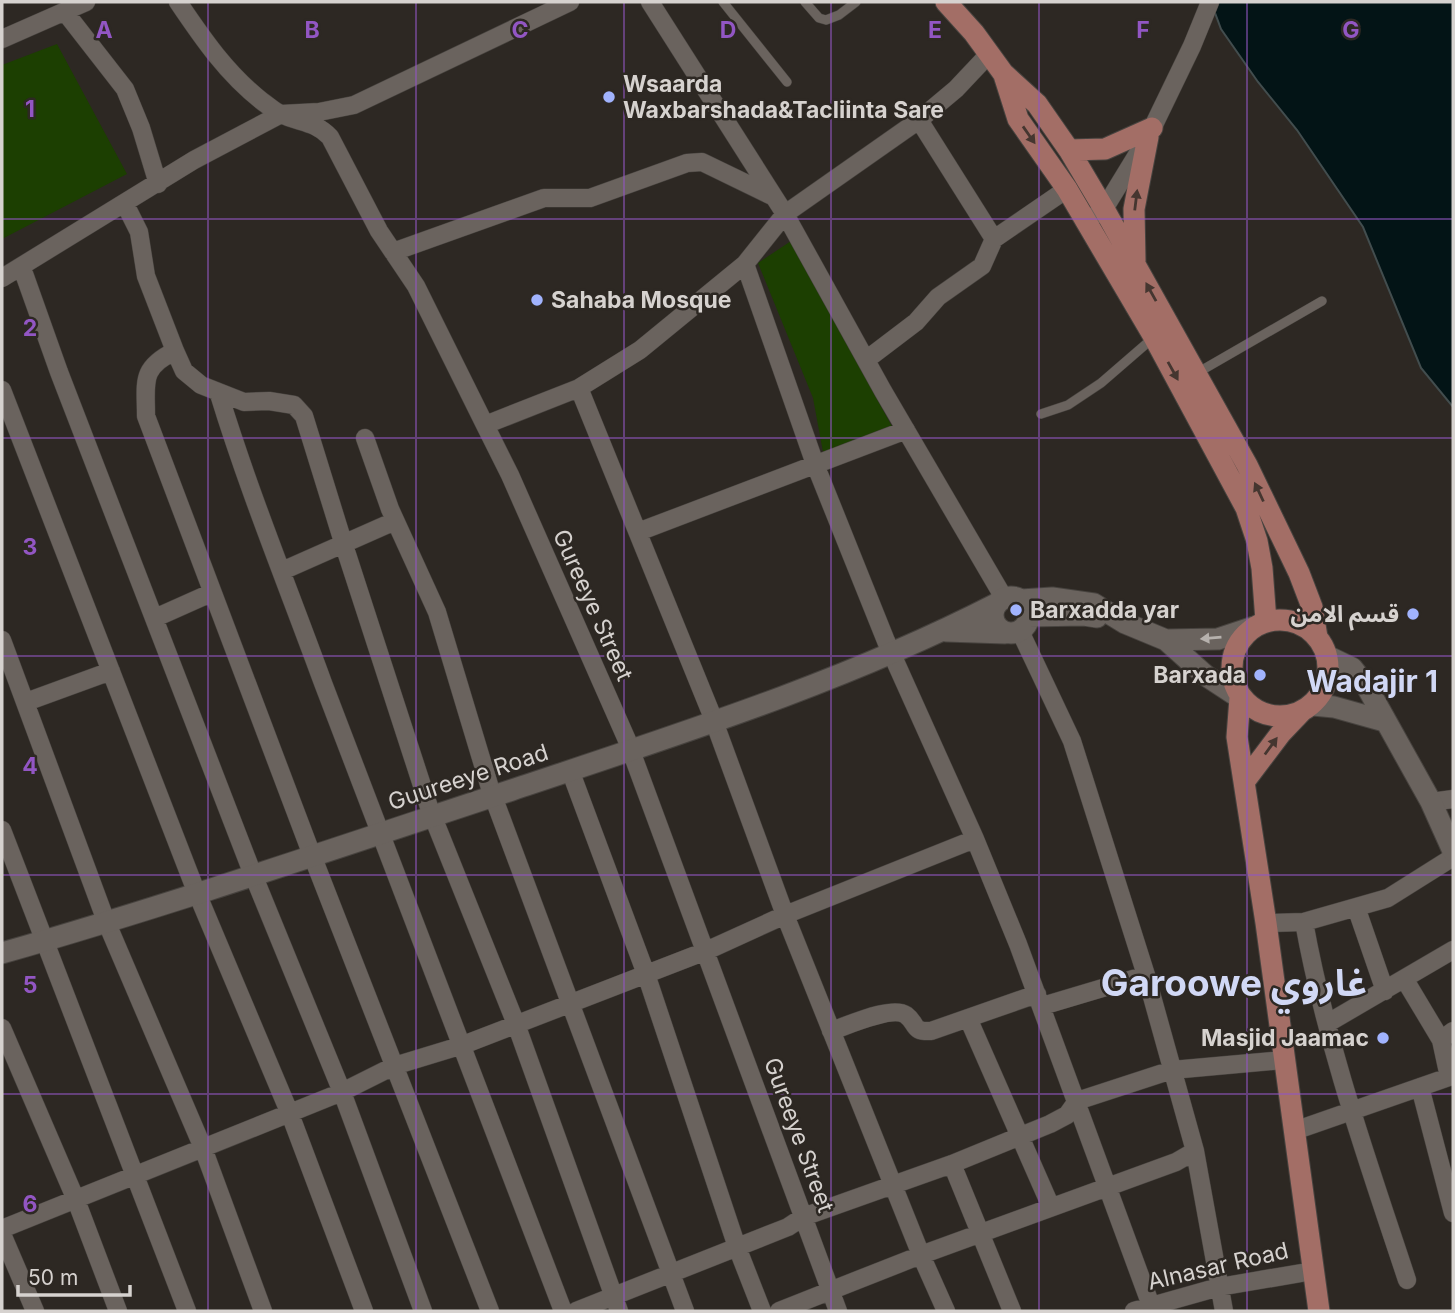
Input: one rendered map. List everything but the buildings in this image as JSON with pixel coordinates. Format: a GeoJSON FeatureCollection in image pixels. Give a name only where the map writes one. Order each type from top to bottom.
{"type":"FeatureCollection","features":[{"type":"Feature","properties":{"kind":"main road"},"geometry":{"type":"LineString","coordinates":[[949,3],[1003,73],[1037,104],[1069,150],[1247,465],[1299,573],[1312,607],[1328,677],[1323,691],[1281,733],[1244,782]]}},
{"type":"Feature","properties":{"kind":"main road"},"geometry":{"type":"LineString","coordinates":[[1003,73],[1018,119],[1067,189],[1154,337],[1246,508],[1257,541],[1262,568],[1260,624]]}},
{"type":"Feature","properties":{"kind":"main road"},"geometry":{"type":"LineString","coordinates":[[1069,150],[1105,149],[1150,132]]}},
{"type":"Feature","properties":{"kind":"main road"},"geometry":{"type":"LineString","coordinates":[[1135,263],[1134,209],[1150,132]]}},
{"type":"Feature","properties":{"kind":"main road"},"geometry":{"type":"LineString","coordinates":[[1319,1311],[1266,923],[1237,737],[1240,698],[1231,664],[1243,636],[1260,624],[1281,619],[1294,621],[1307,628],[1322,646]]}},
{"type":"Feature","properties":{"kind":"main road"},"geometry":{"type":"LineString","coordinates":[[1240,698],[1248,706],[1267,715],[1284,716],[1307,708]]}},
{"type":"Feature","properties":{"kind":"street"},"geometry":{"type":"LineString","coordinates":[[2,39],[86,2]]}},
{"type":"Feature","properties":{"kind":"street","name":"Gureeye Street"},"geometry":{"type":"LineString","coordinates":[[178,2],[216,57],[242,86],[281,114],[311,122],[330,137],[379,231],[416,286],[510,475],[631,750],[838,1311]]}},
{"type":"Feature","properties":{"kind":"street"},"geometry":{"type":"LineString","coordinates":[[2,278],[194,160],[281,114],[319,112],[354,105],[569,2]]}},
{"type":"Feature","properties":{"kind":"street"},"geometry":{"type":"LineString","coordinates":[[650,2],[785,214],[1012,614],[1072,741],[1146,975],[1195,1150],[1224,1311]]}},
{"type":"Feature","properties":{"kind":"street"},"geometry":{"type":"LineString","coordinates":[[1086,222],[1104,209],[1150,132],[1208,8]]}},
{"type":"Feature","properties":{"kind":"street"},"geometry":{"type":"LineString","coordinates":[[65,12],[125,89],[141,128],[158,184]]}},
{"type":"Feature","properties":{"kind":"street"},"geometry":{"type":"LineString","coordinates":[[485,425],[579,388],[640,350],[745,264],[785,214],[919,121],[956,89],[989,54]]}},
{"type":"Feature","properties":{"kind":"street"},"geometry":{"type":"LineString","coordinates":[[919,121],[994,239]]}},
{"type":"Feature","properties":{"kind":"street"},"geometry":{"type":"LineString","coordinates":[[393,252],[544,198],[590,198],[687,163],[702,162],[775,198]]}},
{"type":"Feature","properties":{"kind":"street"},"geometry":{"type":"LineString","coordinates":[[866,360],[916,322],[938,297],[982,266],[994,239],[1067,189]]}},
{"type":"Feature","properties":{"kind":"street"},"geometry":{"type":"LineString","coordinates":[[125,204],[139,232],[146,276],[184,371],[201,385],[219,394],[244,402],[269,401],[294,405],[304,416],[433,816],[516,1024],[616,1304]]}},
{"type":"Feature","properties":{"kind":"street"},"geometry":{"type":"LineString","coordinates":[[745,264],[815,464],[892,654],[975,839],[1039,1000],[1108,1187],[1146,1309]]}},
{"type":"Feature","properties":{"kind":"street"},"geometry":{"type":"LineString","coordinates":[[22,268],[59,372],[254,876],[342,1092],[423,1311]]}},
{"type":"Feature","properties":{"kind":"street"},"geometry":{"type":"LineString","coordinates":[[175,351],[157,360],[146,377],[146,416],[312,856],[490,1311]]}},
{"type":"Feature","properties":{"kind":"street"},"geometry":{"type":"LineString","coordinates":[[579,388],[714,722],[831,1031],[946,1311]]}},
{"type":"Feature","properties":{"kind":"street"},"geometry":{"type":"LineString","coordinates":[[2,390],[197,894],[290,1114],[364,1311]]}},
{"type":"Feature","properties":{"kind":"street"},"geometry":{"type":"LineString","coordinates":[[219,394],[242,469],[563,1311]]}},
{"type":"Feature","properties":{"kind":"street"},"geometry":{"type":"LineString","coordinates":[[638,532],[906,430]]}},
{"type":"Feature","properties":{"kind":"street"},"geometry":{"type":"LineString","coordinates":[[365,438],[395,520],[436,612],[493,796],[685,1311]]}},
{"type":"Feature","properties":{"kind":"street"},"geometry":{"type":"LineString","coordinates":[[282,570],[395,520]]}},
{"type":"Feature","properties":{"kind":"street"},"geometry":{"type":"LineString","coordinates":[[155,618],[211,593]]}},
{"type":"Feature","properties":{"kind":"street"},"geometry":{"type":"LineString","coordinates":[[944,631],[1012,614],[1084,615],[1125,623],[1166,640],[1205,675],[1240,698]]}},
{"type":"Feature","properties":{"kind":"street","name":"Guureeye Road"},"geometry":{"type":"LineString","coordinates":[[2,953],[254,876],[631,750],[714,722],[892,654],[944,631],[1012,614]]}},
{"type":"Feature","properties":{"kind":"street"},"geometry":{"type":"LineString","coordinates":[[1166,640],[1218,639],[1260,624]]}},
{"type":"Feature","properties":{"kind":"street"},"geometry":{"type":"LineString","coordinates":[[2,640],[106,921],[203,1148],[263,1311]]}},
{"type":"Feature","properties":{"kind":"street"},"geometry":{"type":"LineString","coordinates":[[1322,646],[1352,668],[1367,687],[1431,802],[1453,851]]}},
{"type":"Feature","properties":{"kind":"street"},"geometry":{"type":"LineString","coordinates":[[26,702],[111,671]]}},
{"type":"Feature","properties":{"kind":"street"},"geometry":{"type":"LineString","coordinates":[[1307,708],[1334,707],[1384,721]]}},
{"type":"Feature","properties":{"kind":"street"},"geometry":{"type":"LineString","coordinates":[[570,770],[646,974],[737,1247],[762,1311]]}},
{"type":"Feature","properties":{"kind":"street"},"geometry":{"type":"LineString","coordinates":[[1431,802],[1453,799]]}},
{"type":"Feature","properties":{"kind":"street"},"geometry":{"type":"LineString","coordinates":[[2,830],[187,1311]]}},
{"type":"Feature","properties":{"kind":"street"},"geometry":{"type":"LineString","coordinates":[[35,1311],[2,1232],[342,1092],[394,1066],[463,1045],[706,951],[785,915],[975,839]]}},
{"type":"Feature","properties":{"kind":"street"},"geometry":{"type":"LineString","coordinates":[[1266,923],[1304,922],[1388,898],[1453,857]]}},
{"type":"Feature","properties":{"kind":"street"},"geometry":{"type":"LineString","coordinates":[[1356,907],[1385,991]]}},
{"type":"Feature","properties":{"kind":"street"},"geometry":{"type":"LineString","coordinates":[[1304,922],[1312,967],[1352,1110],[1407,1280]]}},
{"type":"Feature","properties":{"kind":"street"},"geometry":{"type":"LineString","coordinates":[[1328,1023],[1453,950]]}},
{"type":"Feature","properties":{"kind":"street"},"geometry":{"type":"LineString","coordinates":[[831,1031],[887,1012],[907,1016],[921,1032],[931,1031],[968,1018],[1146,975]]}},
{"type":"Feature","properties":{"kind":"street"},"geometry":{"type":"LineString","coordinates":[[1293,1131],[1420,1087],[1451,1081],[1447,1035],[1405,980]]}},
{"type":"Feature","properties":{"kind":"street"},"geometry":{"type":"LineString","coordinates":[[968,1018],[1051,1208]]}},
{"type":"Feature","properties":{"kind":"street"},"geometry":{"type":"LineString","coordinates":[[2,1028],[76,1200],[118,1311]]}},
{"type":"Feature","properties":{"kind":"street"},"geometry":{"type":"LineString","coordinates":[[576,1311],[616,1304],[671,1274],[788,1227],[803,1217],[952,1164],[1021,1136],[1067,1115],[1077,1101],[1172,1070],[1284,1060]]}},
{"type":"Feature","properties":{"kind":"street"},"geometry":{"type":"LineString","coordinates":[[1420,1087],[1453,1213]]}},
{"type":"Feature","properties":{"kind":"street"},"geometry":{"type":"LineString","coordinates":[[779,1311],[921,1255],[1176,1162],[1195,1150]]}},
{"type":"Feature","properties":{"kind":"street"},"geometry":{"type":"LineString","coordinates":[[952,1164],[1012,1311]]}},
{"type":"Feature","properties":{"kind":"street","name":"Alnasar Road"},"geometry":{"type":"LineString","coordinates":[[1146,1309],[1219,1287],[1313,1271]]}},
{"type":"Feature","properties":{"kind":"lane"},"geometry":{"type":"LineString","coordinates":[[723,2],[787,82]]}},
{"type":"Feature","properties":{"kind":"lane"},"geometry":{"type":"LineString","coordinates":[[805,2],[819,18],[826,20],[839,15],[856,2]]}},
{"type":"Feature","properties":{"kind":"lane"},"geometry":{"type":"LineString","coordinates":[[1196,373],[1322,301]]}},
{"type":"Feature","properties":{"kind":"lane"},"geometry":{"type":"LineString","coordinates":[[1041,414],[1068,405],[1101,383],[1154,337]]}},
{"type":"Feature","properties":{"kind":"green space"},"geometry":{"type":"Polygon","coordinates":[[[57,44],[127,174],[2,239],[2,65],[57,44]]]}},
{"type":"Feature","properties":{"kind":"green space"},"geometry":{"type":"Polygon","coordinates":[[[791,241],[895,432],[823,452],[813,398],[758,263],[791,241]]]}},
{"type":"Feature","properties":{"kind":"shaded area"},"geometry":{"type":"Polygon","coordinates":[[[1211,2],[1453,2],[1453,407],[1421,368],[1363,227],[1297,130],[1258,82],[1221,29],[1211,2]]]}},
{"type":"Feature","properties":{"kind":"place","name":"Wsaarda Waxbarshada&Tacliinta Sare"},"geometry":{"type":"Point","coordinates":[609,97]}},
{"type":"Feature","properties":{"kind":"place","name":"Sahaba Mosque"},"geometry":{"type":"Point","coordinates":[537,300]}},
{"type":"Feature","properties":{"kind":"place","name":"Barxadda yar"},"geometry":{"type":"Point","coordinates":[1016,610]}},
{"type":"Feature","properties":{"kind":"place","name":"قسم الامن"},"geometry":{"type":"Point","coordinates":[1413,614]}},
{"type":"Feature","properties":{"kind":"place","name":"Barxada"},"geometry":{"type":"Point","coordinates":[1260,675]}},
{"type":"Feature","properties":{"kind":"place","name":"Masjid Jaamac"},"geometry":{"type":"Point","coordinates":[1383,1038]}},
{"type":"Feature","properties":{"kind":"district","name":"Wadajir 1"},"geometry":{"type":"Point","coordinates":[1372,682]}},
{"type":"Feature","properties":{"kind":"district","name":"Garoowe غاروي"},"geometry":{"type":"Point","coordinates":[1234,983]}}]}
